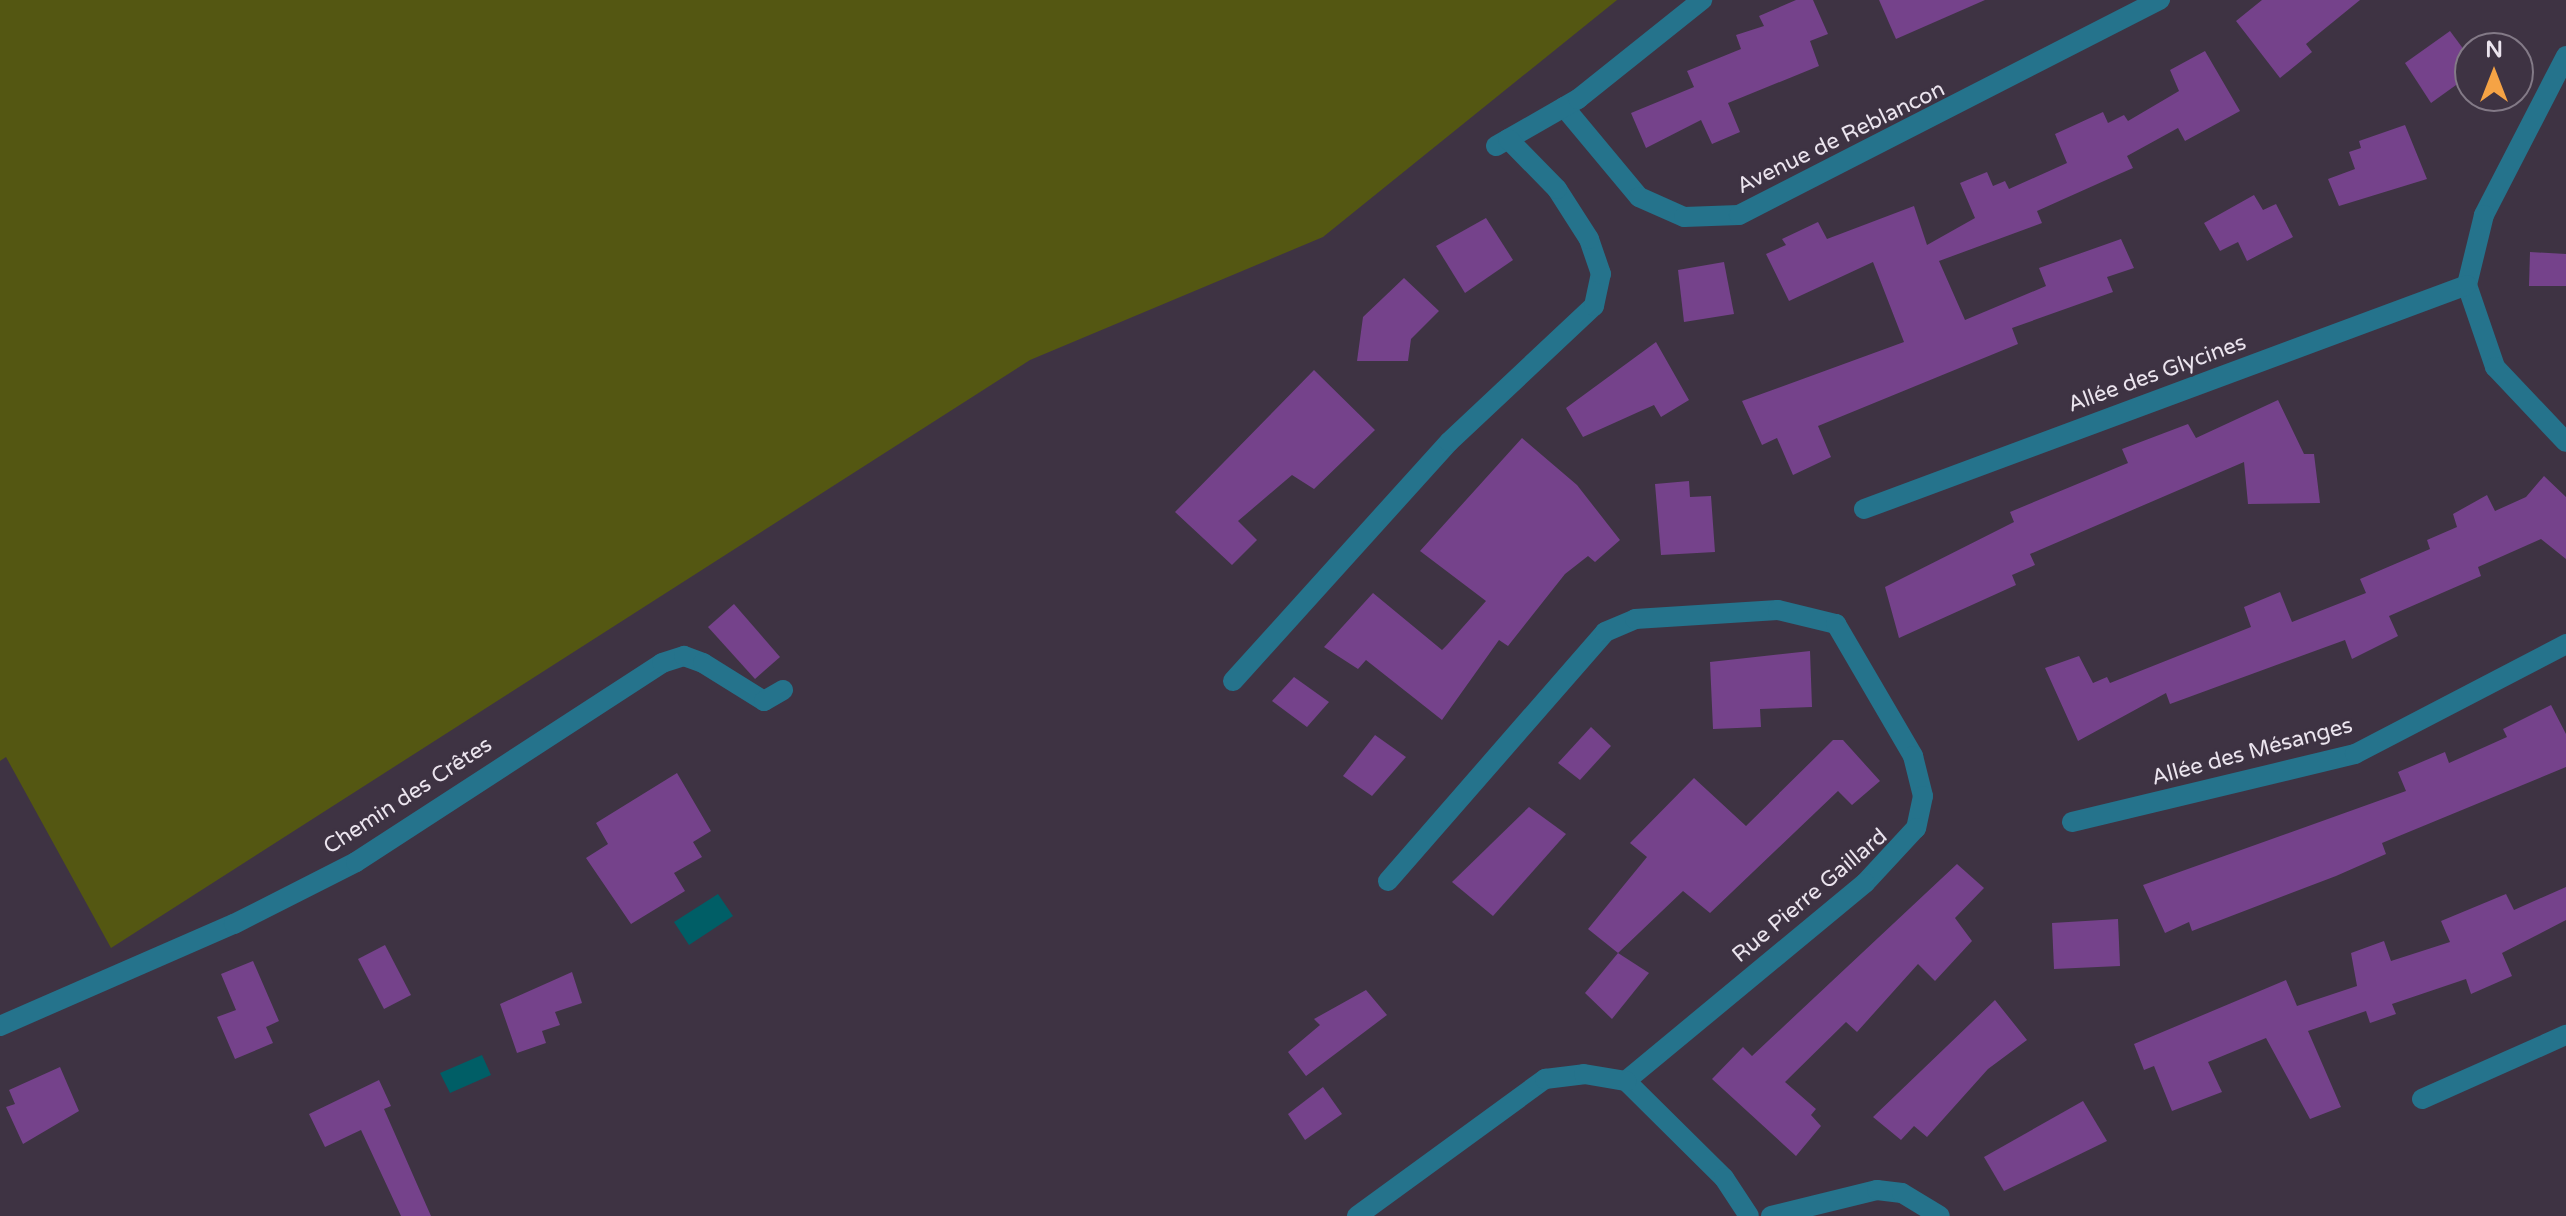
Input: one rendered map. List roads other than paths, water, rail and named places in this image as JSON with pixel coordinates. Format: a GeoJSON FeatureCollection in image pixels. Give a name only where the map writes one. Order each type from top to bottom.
{"type":"FeatureCollection","features":[{"type":"Feature","properties":{"kind":"street"},"geometry":{"type":"LineString","coordinates":[[1233,681],[1449,442],[1594,306],[1601,274],[1589,239],[1557,189],[1502,142],[1564,107],[1702,0]]}},
{"type":"Feature","properties":{"kind":"street","name":"Avenue de Reblancon"},"geometry":{"type":"LineString","coordinates":[[1564,107],[1639,197],[1684,217],[1739,215],[2160,0]]}},
{"type":"Feature","properties":{"kind":"street"},"geometry":{"type":"LineString","coordinates":[[2566,56],[2484,215],[2467,285],[2495,367],[2566,442]]}},
{"type":"Feature","properties":{"kind":"street","name":"Allée des Glycines"},"geometry":{"type":"LineString","coordinates":[[1864,509],[2467,285]]}},
{"type":"Feature","properties":{"kind":"street","name":"Rue Pierre Gaillard"},"geometry":{"type":"LineString","coordinates":[[1388,881],[1605,632],[1635,619],[1778,610],[1836,624],[1913,756],[1923,796],[1916,828],[1865,883],[1626,1081]]}},
{"type":"Feature","properties":{"kind":"street","name":"Allée des Mésanges"},"geometry":{"type":"LineString","coordinates":[[2072,822],[2355,754],[2566,644]]}},
{"type":"Feature","properties":{"kind":"street","name":"Chemin des Crêtes"},"geometry":{"type":"LineString","coordinates":[[0,1026],[234,924],[356,862],[662,663],[684,656],[703,663],[764,701],[783,690]]}},
{"type":"Feature","properties":{"kind":"street"},"geometry":{"type":"LineString","coordinates":[[2422,1099],[2566,1035]]}},
{"type":"Feature","properties":{"kind":"street"},"geometry":{"type":"LineString","coordinates":[[1357,1216],[1545,1079],[1584,1074],[1626,1081],[1724,1178],[1749,1216]]}},
{"type":"Feature","properties":{"kind":"street"},"geometry":{"type":"LineString","coordinates":[[1771,1216],[1877,1190],[1902,1193],[1940,1216]]}},
{"type":"Feature","properties":{"kind":"water"},"geometry":{"type":"Polygon","coordinates":[[[718,894],[733,916],[689,945],[674,922],[718,894]]]}},
{"type":"Feature","properties":{"kind":"water"},"geometry":{"type":"Polygon","coordinates":[[[482,1055],[491,1075],[450,1093],[440,1073],[482,1055]]]}}]}
